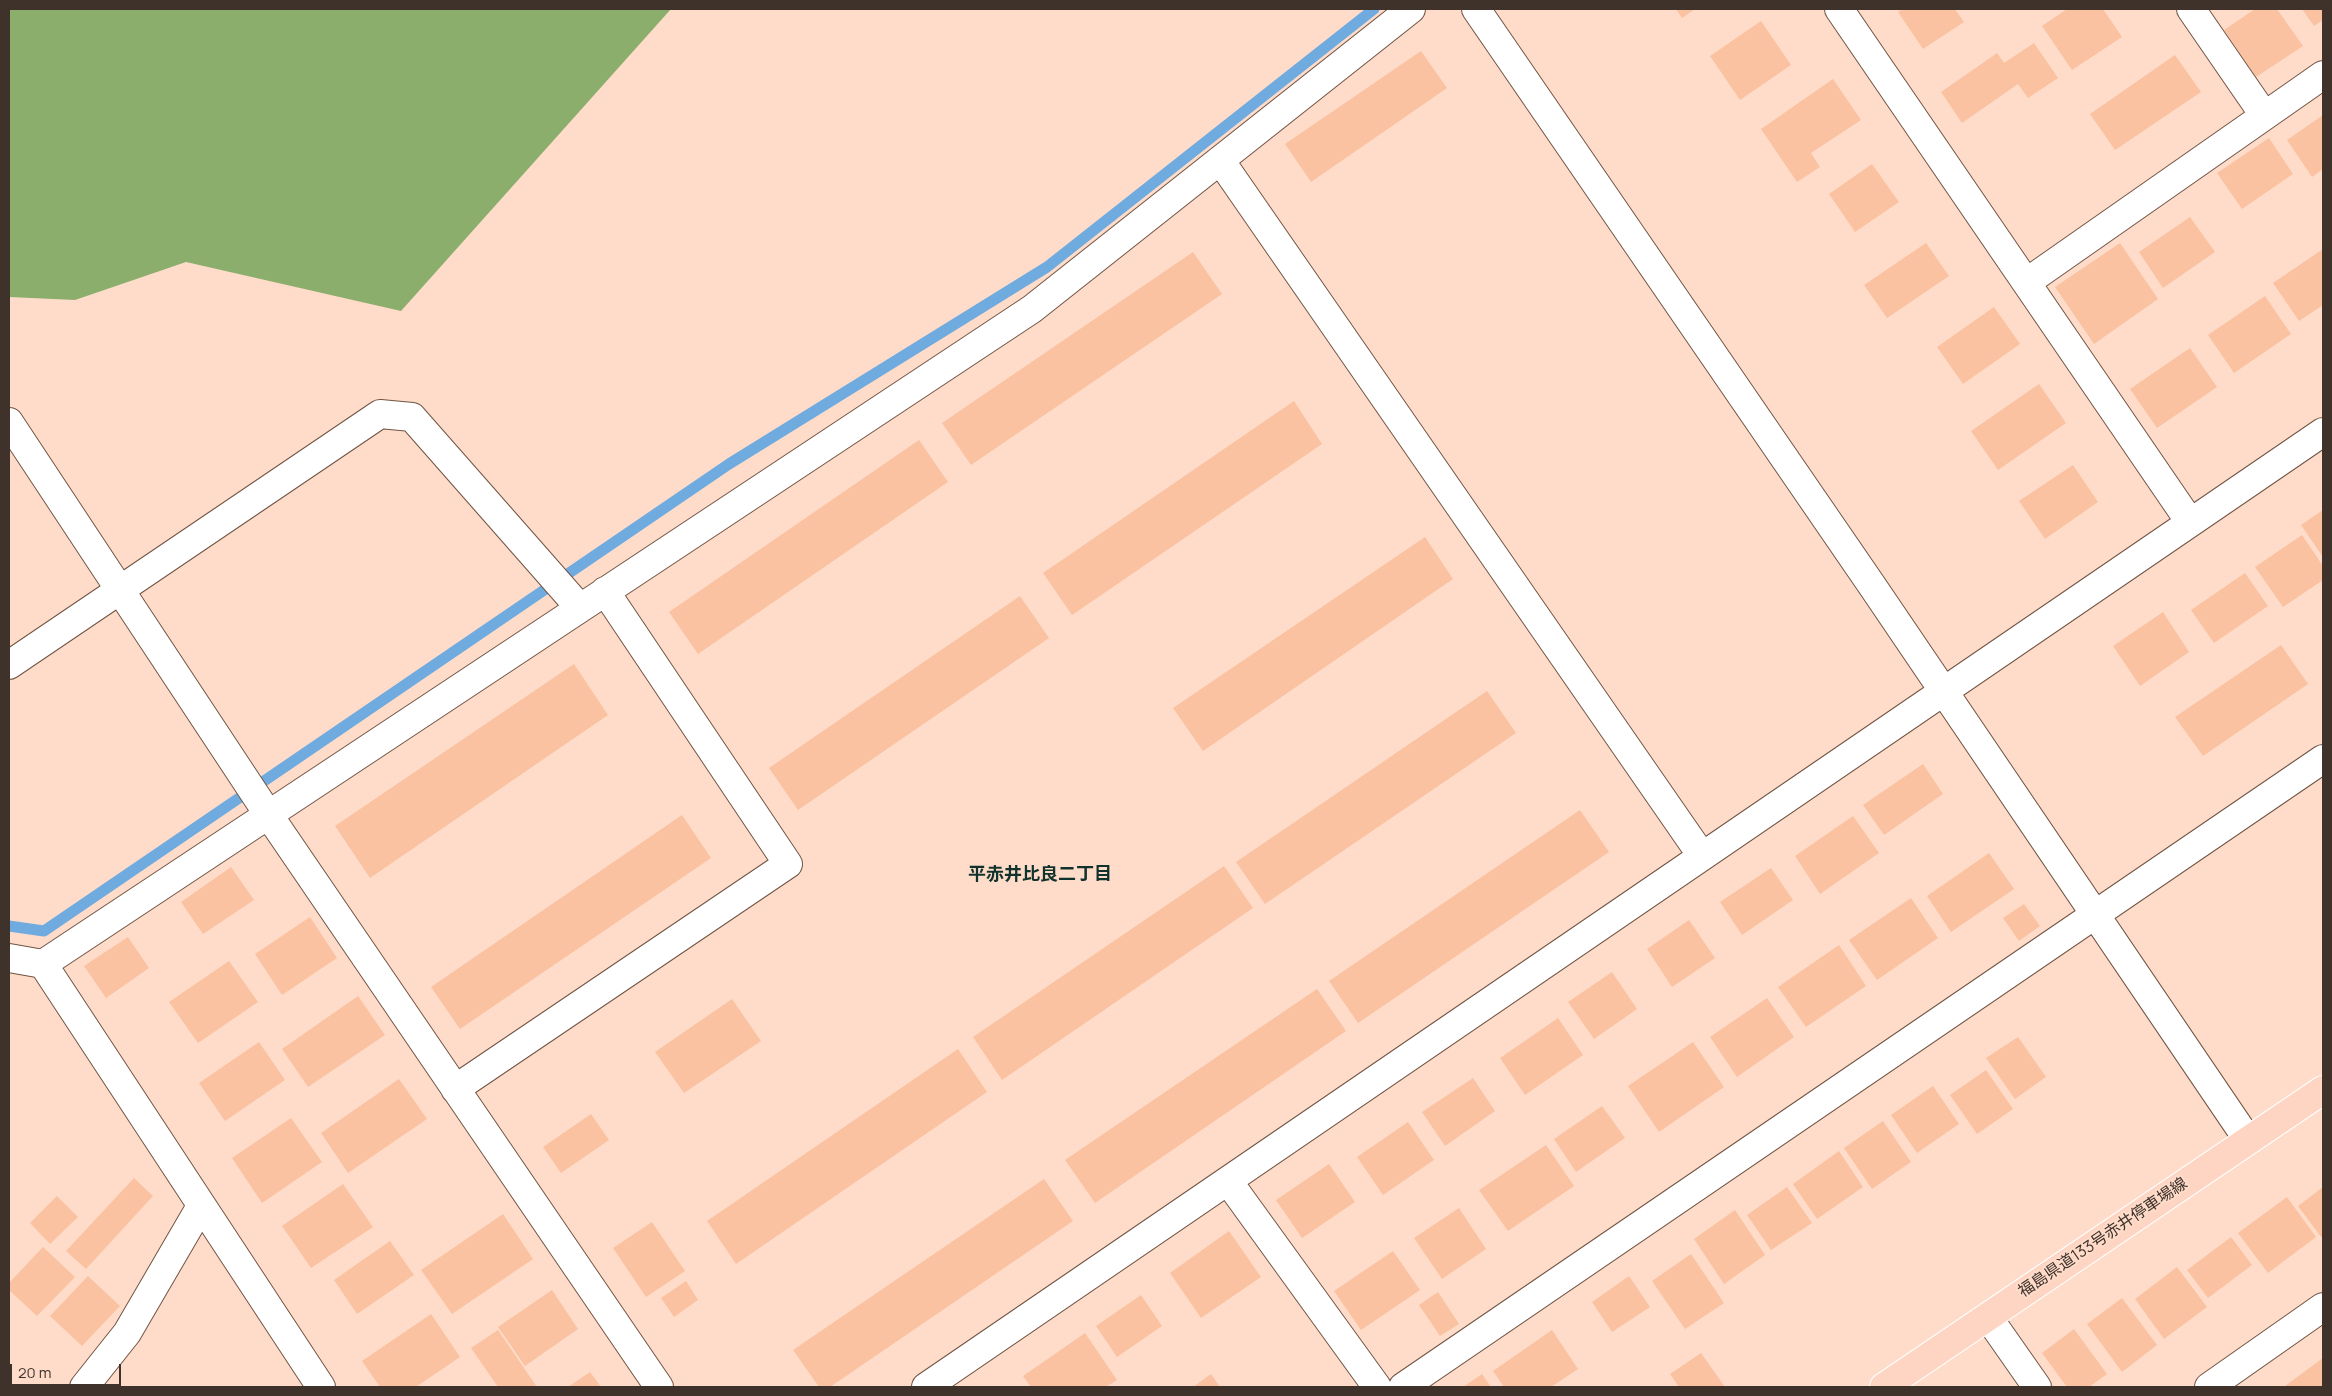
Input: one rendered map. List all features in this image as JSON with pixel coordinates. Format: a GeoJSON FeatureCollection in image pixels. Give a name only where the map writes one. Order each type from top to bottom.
{"type":"FeatureCollection","features":[{"type":"Feature","properties":{"kind":"main road","name":"福島県道133号赤井停車場線"},"geometry":{"type":"LineString","coordinates":[[1884,1387],[2323,1090]]}},
{"type":"Feature","properties":{"kind":"street"},"geometry":{"type":"LineString","coordinates":[[43,964],[257,797],[580,608],[1032,309],[1411,9]]}},
{"type":"Feature","properties":{"kind":"street"},"geometry":{"type":"LineString","coordinates":[[1476,9],[1944,691],[2248,1140]]}},
{"type":"Feature","properties":{"kind":"street"},"geometry":{"type":"LineString","coordinates":[[1839,9],[2190,522]]}},
{"type":"Feature","properties":{"kind":"street"},"geometry":{"type":"LineString","coordinates":[[2191,9],[2264,115]]}},
{"type":"Feature","properties":{"kind":"street"},"geometry":{"type":"LineString","coordinates":[[2027,282],[2323,75]]}},
{"type":"Feature","properties":{"kind":"street"},"geometry":{"type":"LineString","coordinates":[[1220,160],[1702,856]]}},
{"type":"Feature","properties":{"kind":"street"},"geometry":{"type":"LineString","coordinates":[[9,665],[380,414],[412,417],[580,608]]}},
{"type":"Feature","properties":{"kind":"street"},"geometry":{"type":"LineString","coordinates":[[9,422],[257,797],[659,1387]]}},
{"type":"Feature","properties":{"kind":"street"},"geometry":{"type":"LineString","coordinates":[[926,1387],[2323,432]]}},
{"type":"Feature","properties":{"kind":"street"},"geometry":{"type":"LineString","coordinates":[[455,1089],[788,864],[605,591]]}},
{"type":"Feature","properties":{"kind":"street"},"geometry":{"type":"LineString","coordinates":[[1403,1387],[2323,759]]}},
{"type":"Feature","properties":{"kind":"street"},"geometry":{"type":"LineString","coordinates":[[9,958],[43,964],[320,1387]]}},
{"type":"Feature","properties":{"kind":"street"},"geometry":{"type":"LineString","coordinates":[[1228,1181],[1377,1387]]}},
{"type":"Feature","properties":{"kind":"street"},"geometry":{"type":"LineString","coordinates":[[84,1387],[128,1333],[201,1206]]}},
{"type":"Feature","properties":{"kind":"street"},"geometry":{"type":"LineString","coordinates":[[2209,1387],[2323,1307]]}},
{"type":"Feature","properties":{"kind":"street"},"geometry":{"type":"LineString","coordinates":[[1988,1317],[2037,1387]]}},
{"type":"Feature","properties":{"kind":"green space"},"geometry":{"type":"Polygon","coordinates":[[[9,9],[671,9],[401,311],[186,262],[75,300],[9,297],[9,9]]]}},
{"type":"Feature","properties":{"kind":"building"},"geometry":{"type":"Polygon","coordinates":[[[1676,9],[1695,9],[1682,18],[1676,9]]]}},
{"type":"Feature","properties":{"kind":"building"},"geometry":{"type":"Polygon","coordinates":[[[1902,9],[1955,9],[1964,22],[1923,49],[1898,12],[1902,9]]]}},
{"type":"Feature","properties":{"kind":"building"},"geometry":{"type":"Polygon","coordinates":[[[2067,9],[2103,9],[2122,37],[2072,70],[2042,26],[2067,9]]]}},
{"type":"Feature","properties":{"kind":"building"},"geometry":{"type":"Polygon","coordinates":[[[2255,9],[2277,9],[2303,46],[2256,77],[2224,30],[2255,9]]]}},
{"type":"Feature","properties":{"kind":"building"},"geometry":{"type":"Polygon","coordinates":[[[2302,9],[2323,9],[2323,20],[2314,26],[2302,9]]]}},
{"type":"Feature","properties":{"kind":"building"},"geometry":{"type":"Polygon","coordinates":[[[1761,21],[1791,65],[1740,100],[1710,56],[1761,21]]]}},
{"type":"Feature","properties":{"kind":"building"},"geometry":{"type":"Polygon","coordinates":[[[2034,43],[2058,78],[2028,98],[2018,84],[1962,123],[1941,92],[1997,53],[2004,63],[2034,43]]]}},
{"type":"Feature","properties":{"kind":"building"},"geometry":{"type":"Polygon","coordinates":[[[1421,51],[1447,88],[1311,182],[1285,144],[1421,51]]]}},
{"type":"Feature","properties":{"kind":"building"},"geometry":{"type":"Polygon","coordinates":[[[2175,55],[2201,92],[2115,150],[2090,114],[2175,55]]]}},
{"type":"Feature","properties":{"kind":"building"},"geometry":{"type":"Polygon","coordinates":[[[1833,79],[1861,120],[1811,153],[1820,167],[1797,182],[1761,129],[1833,79]]]}},
{"type":"Feature","properties":{"kind":"building"},"geometry":{"type":"Polygon","coordinates":[[[2323,115],[2323,169],[2312,177],[2287,140],[2323,115]]]}},
{"type":"Feature","properties":{"kind":"building"},"geometry":{"type":"Polygon","coordinates":[[[2269,138],[2293,174],[2242,209],[2217,173],[2269,138]]]}},
{"type":"Feature","properties":{"kind":"building"},"geometry":{"type":"Polygon","coordinates":[[[1872,164],[1899,202],[1855,232],[1829,194],[1872,164]]]}},
{"type":"Feature","properties":{"kind":"building"},"geometry":{"type":"Polygon","coordinates":[[[2190,217],[2215,252],[2163,288],[2139,252],[2190,217]]]}},
{"type":"Feature","properties":{"kind":"building"},"geometry":{"type":"Polygon","coordinates":[[[1926,243],[1949,276],[1887,318],[1864,285],[1926,243]]]}},
{"type":"Feature","properties":{"kind":"building"},"geometry":{"type":"Polygon","coordinates":[[[2120,243],[2158,299],[2094,344],[2055,287],[2120,243]]]}},
{"type":"Feature","properties":{"kind":"building"},"geometry":{"type":"Polygon","coordinates":[[[2323,249],[2323,305],[2299,321],[2273,283],[2323,249]]]}},
{"type":"Feature","properties":{"kind":"building"},"geometry":{"type":"Polygon","coordinates":[[[1193,252],[1222,294],[971,465],[942,423],[1193,252]]]}},
{"type":"Feature","properties":{"kind":"building"},"geometry":{"type":"Polygon","coordinates":[[[2265,296],[2291,334],[2234,373],[2208,335],[2265,296]]]}},
{"type":"Feature","properties":{"kind":"building"},"geometry":{"type":"Polygon","coordinates":[[[1994,307],[2020,344],[1963,384],[1937,347],[1994,307]]]}},
{"type":"Feature","properties":{"kind":"building"},"geometry":{"type":"Polygon","coordinates":[[[2190,348],[2217,387],[2157,428],[2130,389],[2190,348]]]}},
{"type":"Feature","properties":{"kind":"building"},"geometry":{"type":"Polygon","coordinates":[[[2039,384],[2066,423],[1998,470],[1971,431],[2039,384]]]}},
{"type":"Feature","properties":{"kind":"building"},"geometry":{"type":"Polygon","coordinates":[[[1294,401],[1322,444],[1072,615],[1043,573],[1294,401]]]}},
{"type":"Feature","properties":{"kind":"building"},"geometry":{"type":"Polygon","coordinates":[[[919,440],[948,482],[698,654],[669,612],[919,440]]]}},
{"type":"Feature","properties":{"kind":"building"},"geometry":{"type":"Polygon","coordinates":[[[2073,465],[2098,502],[2045,539],[2019,501],[2073,465]]]}},
{"type":"Feature","properties":{"kind":"building"},"geometry":{"type":"Polygon","coordinates":[[[2323,510],[2323,557],[2301,525],[2323,510]]]}},
{"type":"Feature","properties":{"kind":"building"},"geometry":{"type":"Polygon","coordinates":[[[2302,535],[2323,566],[2323,580],[2283,607],[2255,567],[2302,535]]]}},
{"type":"Feature","properties":{"kind":"building"},"geometry":{"type":"Polygon","coordinates":[[[1425,537],[1453,579],[1203,751],[1173,708],[1425,537]]]}},
{"type":"Feature","properties":{"kind":"building"},"geometry":{"type":"Polygon","coordinates":[[[2245,573],[2268,606],[2214,643],[2191,610],[2245,573]]]}},
{"type":"Feature","properties":{"kind":"building"},"geometry":{"type":"Polygon","coordinates":[[[1020,596],[1049,638],[798,810],[769,768],[1020,596]]]}},
{"type":"Feature","properties":{"kind":"building"},"geometry":{"type":"Polygon","coordinates":[[[2163,612],[2189,652],[2140,686],[2113,646],[2163,612]]]}},
{"type":"Feature","properties":{"kind":"building"},"geometry":{"type":"Polygon","coordinates":[[[2281,645],[2308,684],[2203,756],[2175,717],[2281,645]]]}},
{"type":"Feature","properties":{"kind":"building"},"geometry":{"type":"Polygon","coordinates":[[[574,664],[608,715],[370,878],[335,826],[574,664]]]}},
{"type":"Feature","properties":{"kind":"building"},"geometry":{"type":"Polygon","coordinates":[[[1487,691],[1516,733],[1265,904],[1236,862],[1487,691]]]}},
{"type":"Feature","properties":{"kind":"building"},"geometry":{"type":"Polygon","coordinates":[[[1923,764],[1943,794],[1884,835],[1863,805],[1923,764]]]}},
{"type":"Feature","properties":{"kind":"building"},"geometry":{"type":"Polygon","coordinates":[[[1580,810],[1609,852],[1358,1023],[1329,981],[1580,810]]]}},
{"type":"Feature","properties":{"kind":"building"},"geometry":{"type":"Polygon","coordinates":[[[682,815],[711,858],[460,1029],[431,987],[682,815]]]}},
{"type":"Feature","properties":{"kind":"building"},"geometry":{"type":"Polygon","coordinates":[[[1853,816],[1879,853],[1820,894],[1795,856],[1853,816]]]}},
{"type":"Feature","properties":{"kind":"building"},"geometry":{"type":"Polygon","coordinates":[[[1989,853],[2014,889],[1951,932],[1927,896],[1989,853]]]}},
{"type":"Feature","properties":{"kind":"building"},"geometry":{"type":"Polygon","coordinates":[[[1224,866],[1253,908],[1002,1080],[973,1037],[1224,866]]]}},
{"type":"Feature","properties":{"kind":"building"},"geometry":{"type":"Polygon","coordinates":[[[231,867],[254,900],[203,934],[181,902],[231,867]]]}},
{"type":"Feature","properties":{"kind":"building"},"geometry":{"type":"Polygon","coordinates":[[[1771,868],[1793,900],[1742,935],[1720,902],[1771,868]]]}},
{"type":"Feature","properties":{"kind":"building"},"geometry":{"type":"Polygon","coordinates":[[[1911,898],[1938,938],[1877,980],[1849,940],[1911,898]]]}},
{"type":"Feature","properties":{"kind":"building"},"geometry":{"type":"Polygon","coordinates":[[[2024,904],[2040,926],[2019,941],[2003,918],[2024,904]]]}},
{"type":"Feature","properties":{"kind":"building"},"geometry":{"type":"Polygon","coordinates":[[[310,917],[337,958],[282,995],[255,954],[310,917]]]}},
{"type":"Feature","properties":{"kind":"building"},"geometry":{"type":"Polygon","coordinates":[[[1689,920],[1715,958],[1672,987],[1647,949],[1689,920]]]}},
{"type":"Feature","properties":{"kind":"building"},"geometry":{"type":"Polygon","coordinates":[[[128,937],[149,968],[106,998],[84,966],[128,937]]]}},
{"type":"Feature","properties":{"kind":"building"},"geometry":{"type":"Polygon","coordinates":[[[1839,945],[1866,986],[1806,1027],[1778,987],[1839,945]]]}},
{"type":"Feature","properties":{"kind":"building"},"geometry":{"type":"Polygon","coordinates":[[[229,961],[258,1002],[198,1043],[169,1002],[229,961]]]}},
{"type":"Feature","properties":{"kind":"building"},"geometry":{"type":"Polygon","coordinates":[[[1612,972],[1637,1009],[1594,1039],[1568,1002],[1612,972]]]}},
{"type":"Feature","properties":{"kind":"building"},"geometry":{"type":"Polygon","coordinates":[[[1317,989],[1346,1031],[1095,1203],[1065,1160],[1317,989]]]}},
{"type":"Feature","properties":{"kind":"building"},"geometry":{"type":"Polygon","coordinates":[[[358,996],[385,1035],[308,1087],[282,1049],[358,996]]]}},
{"type":"Feature","properties":{"kind":"building"},"geometry":{"type":"Polygon","coordinates":[[[1767,998],[1794,1037],[1737,1077],[1710,1037],[1767,998]]]}},
{"type":"Feature","properties":{"kind":"building"},"geometry":{"type":"Polygon","coordinates":[[[732,999],[761,1041],[684,1093],[655,1052],[732,999]]]}},
{"type":"Feature","properties":{"kind":"building"},"geometry":{"type":"Polygon","coordinates":[[[1558,1018],[1583,1055],[1525,1095],[1500,1058],[1558,1018]]]}},
{"type":"Feature","properties":{"kind":"building"},"geometry":{"type":"Polygon","coordinates":[[[2018,1037],[2046,1077],[2015,1099],[1986,1058],[2018,1037]]]}},
{"type":"Feature","properties":{"kind":"building"},"geometry":{"type":"Polygon","coordinates":[[[259,1042],[285,1080],[225,1121],[199,1083],[259,1042]]]}},
{"type":"Feature","properties":{"kind":"building"},"geometry":{"type":"Polygon","coordinates":[[[1693,1042],[1724,1087],[1659,1132],[1628,1086],[1693,1042]]]}},
{"type":"Feature","properties":{"kind":"building"},"geometry":{"type":"Polygon","coordinates":[[[958,1049],[987,1092],[736,1264],[707,1221],[958,1049]]]}},
{"type":"Feature","properties":{"kind":"building"},"geometry":{"type":"Polygon","coordinates":[[[1986,1070],[2013,1109],[1977,1134],[1950,1095],[1986,1070]]]}},
{"type":"Feature","properties":{"kind":"building"},"geometry":{"type":"Polygon","coordinates":[[[1473,1078],[1495,1111],[1445,1146],[1422,1112],[1473,1078]]]}},
{"type":"Feature","properties":{"kind":"building"},"geometry":{"type":"Polygon","coordinates":[[[399,1079],[427,1119],[348,1173],[321,1133],[399,1079]]]}},
{"type":"Feature","properties":{"kind":"building"},"geometry":{"type":"Polygon","coordinates":[[[1933,1086],[1959,1124],[1917,1153],[1891,1115],[1933,1086]]]}},
{"type":"Feature","properties":{"kind":"building"},"geometry":{"type":"Polygon","coordinates":[[[1602,1106],[1625,1138],[1576,1172],[1554,1139],[1602,1106]]]}},
{"type":"Feature","properties":{"kind":"building"},"geometry":{"type":"Polygon","coordinates":[[[591,1114],[609,1140],[561,1173],[543,1147],[591,1114]]]}},
{"type":"Feature","properties":{"kind":"building"},"geometry":{"type":"Polygon","coordinates":[[[291,1118],[322,1162],[262,1203],[232,1158],[291,1118]]]}},
{"type":"Feature","properties":{"kind":"building"},"geometry":{"type":"Polygon","coordinates":[[[1883,1121],[1911,1162],[1872,1189],[1844,1148],[1883,1121]]]}},
{"type":"Feature","properties":{"kind":"building"},"geometry":{"type":"Polygon","coordinates":[[[1408,1122],[1434,1160],[1383,1195],[1357,1157],[1408,1122]]]}},
{"type":"Feature","properties":{"kind":"building"},"geometry":{"type":"Polygon","coordinates":[[[1546,1145],[1574,1186],[1508,1231],[1479,1190],[1546,1145]]]}},
{"type":"Feature","properties":{"kind":"building"},"geometry":{"type":"Polygon","coordinates":[[[1839,1151],[1863,1187],[1817,1219],[1793,1184],[1839,1151]]]}},
{"type":"Feature","properties":{"kind":"building"},"geometry":{"type":"Polygon","coordinates":[[[1329,1164],[1355,1202],[1302,1238],[1276,1200],[1329,1164]]]}},
{"type":"Feature","properties":{"kind":"building"},"geometry":{"type":"Polygon","coordinates":[[[134,1178],[153,1196],[86,1269],[66,1251],[134,1178]]]}},
{"type":"Feature","properties":{"kind":"building"},"geometry":{"type":"Polygon","coordinates":[[[1044,1179],[1073,1221],[830,1387],[819,1387],[793,1350],[1044,1179]]]}},
{"type":"Feature","properties":{"kind":"building"},"geometry":{"type":"Polygon","coordinates":[[[343,1184],[373,1227],[311,1268],[282,1226],[343,1184]]]}},
{"type":"Feature","properties":{"kind":"building"},"geometry":{"type":"Polygon","coordinates":[[[1787,1187],[1812,1223],[1771,1250],[1747,1215],[1787,1187]]]}},
{"type":"Feature","properties":{"kind":"building"},"geometry":{"type":"Polygon","coordinates":[[[2323,1187],[2323,1235],[2321,1237],[2298,1206],[2323,1187]]]}},
{"type":"Feature","properties":{"kind":"building"},"geometry":{"type":"Polygon","coordinates":[[[57,1196],[78,1217],[50,1244],[30,1223],[57,1196]]]}},
{"type":"Feature","properties":{"kind":"building"},"geometry":{"type":"Polygon","coordinates":[[[2287,1197],[2316,1237],[2268,1273],[2238,1233],[2287,1197]]]}},
{"type":"Feature","properties":{"kind":"building"},"geometry":{"type":"Polygon","coordinates":[[[1459,1208],[1486,1249],[1442,1279],[1414,1238],[1459,1208]]]}},
{"type":"Feature","properties":{"kind":"building"},"geometry":{"type":"Polygon","coordinates":[[[1735,1210],[1765,1255],[1724,1284],[1694,1239],[1735,1210]]]}},
{"type":"Feature","properties":{"kind":"building"},"geometry":{"type":"Polygon","coordinates":[[[503,1214],[533,1259],[452,1314],[421,1270],[503,1214]]]}},
{"type":"Feature","properties":{"kind":"building"},"geometry":{"type":"Polygon","coordinates":[[[652,1222],[685,1271],[646,1297],[613,1248],[652,1222]]]}},
{"type":"Feature","properties":{"kind":"building"},"geometry":{"type":"Polygon","coordinates":[[[1229,1231],[1261,1277],[1201,1318],[1170,1273],[1229,1231]]]}},
{"type":"Feature","properties":{"kind":"building"},"geometry":{"type":"Polygon","coordinates":[[[2231,1237],[2252,1265],[2208,1298],[2187,1270],[2231,1237]]]}},
{"type":"Feature","properties":{"kind":"building"},"geometry":{"type":"Polygon","coordinates":[[[390,1241],[414,1275],[357,1314],[334,1280],[390,1241]]]}},
{"type":"Feature","properties":{"kind":"building"},"geometry":{"type":"Polygon","coordinates":[[[43,1247],[75,1277],[37,1316],[9,1290],[9,1283],[43,1247]]]}},
{"type":"Feature","properties":{"kind":"building"},"geometry":{"type":"Polygon","coordinates":[[[1393,1251],[1420,1290],[1361,1330],[1334,1291],[1393,1251]]]}},
{"type":"Feature","properties":{"kind":"building"},"geometry":{"type":"Polygon","coordinates":[[[1691,1254],[1724,1303],[1685,1329],[1652,1281],[1691,1254]]]}},
{"type":"Feature","properties":{"kind":"building"},"geometry":{"type":"Polygon","coordinates":[[[2177,1267],[2207,1307],[2164,1339],[2135,1299],[2177,1267]]]}},
{"type":"Feature","properties":{"kind":"building"},"geometry":{"type":"Polygon","coordinates":[[[88,1276],[120,1306],[82,1346],[50,1316],[88,1276]]]}},
{"type":"Feature","properties":{"kind":"building"},"geometry":{"type":"Polygon","coordinates":[[[1629,1276],[1650,1307],[1612,1332],[1592,1302],[1629,1276]]]}},
{"type":"Feature","properties":{"kind":"building"},"geometry":{"type":"Polygon","coordinates":[[[686,1281],[698,1300],[674,1317],[661,1298],[686,1281]]]}},
{"type":"Feature","properties":{"kind":"building"},"geometry":{"type":"Polygon","coordinates":[[[552,1290],[578,1329],[525,1366],[498,1327],[552,1290]]]}},
{"type":"Feature","properties":{"kind":"building"},"geometry":{"type":"Polygon","coordinates":[[[1438,1292],[1459,1324],[1440,1336],[1419,1305],[1438,1292]]]}},
{"type":"Feature","properties":{"kind":"building"},"geometry":{"type":"Polygon","coordinates":[[[1141,1295],[1162,1326],[1117,1357],[1096,1326],[1141,1295]]]}},
{"type":"Feature","properties":{"kind":"building"},"geometry":{"type":"Polygon","coordinates":[[[2122,1298],[2157,1345],[2122,1372],[2087,1324],[2122,1298]]]}},
{"type":"Feature","properties":{"kind":"building"},"geometry":{"type":"Polygon","coordinates":[[[431,1314],[460,1357],[416,1387],[380,1387],[362,1361],[431,1314]]]}},
{"type":"Feature","properties":{"kind":"building"},"geometry":{"type":"Polygon","coordinates":[[[2074,1329],[2107,1374],[2089,1387],[2067,1387],[2042,1353],[2074,1329]]]}},
{"type":"Feature","properties":{"kind":"building"},"geometry":{"type":"Polygon","coordinates":[[[498,1330],[537,1387],[498,1387],[471,1348],[498,1330]]]}},
{"type":"Feature","properties":{"kind":"building"},"geometry":{"type":"Polygon","coordinates":[[[1552,1330],[1578,1369],[1551,1387],[1504,1387],[1493,1371],[1552,1330]]]}},
{"type":"Feature","properties":{"kind":"building"},"geometry":{"type":"Polygon","coordinates":[[[1085,1333],[1117,1380],[1106,1387],[1031,1387],[1023,1376],[1085,1333]]]}},
{"type":"Feature","properties":{"kind":"building"},"geometry":{"type":"Polygon","coordinates":[[[1701,1353],[1725,1387],[1679,1387],[1670,1374],[1701,1353]]]}},
{"type":"Feature","properties":{"kind":"building"},"geometry":{"type":"Polygon","coordinates":[[[2323,1358],[2323,1387],[2285,1386],[2323,1358]]]}},
{"type":"Feature","properties":{"kind":"building"},"geometry":{"type":"Polygon","coordinates":[[[590,1372],[601,1387],[568,1387],[590,1372]]]}},
{"type":"Feature","properties":{"kind":"building"},"geometry":{"type":"Polygon","coordinates":[[[1211,1374],[1220,1387],[1193,1387],[1211,1374]]]}},
{"type":"Feature","properties":{"kind":"building"},"geometry":{"type":"Polygon","coordinates":[[[1482,1374],[1491,1387],[1463,1387],[1482,1374]]]}},
{"type":"Feature","properties":{"kind":"waterway"},"geometry":{"type":"LineString","coordinates":[[9,926],[44,931],[729,464],[1047,267],[1374,9]]}},
{"type":"Feature","properties":{"kind":"district","name":"平赤井比良二丁目"},"geometry":{"type":"Point","coordinates":[1040,875]}}]}
